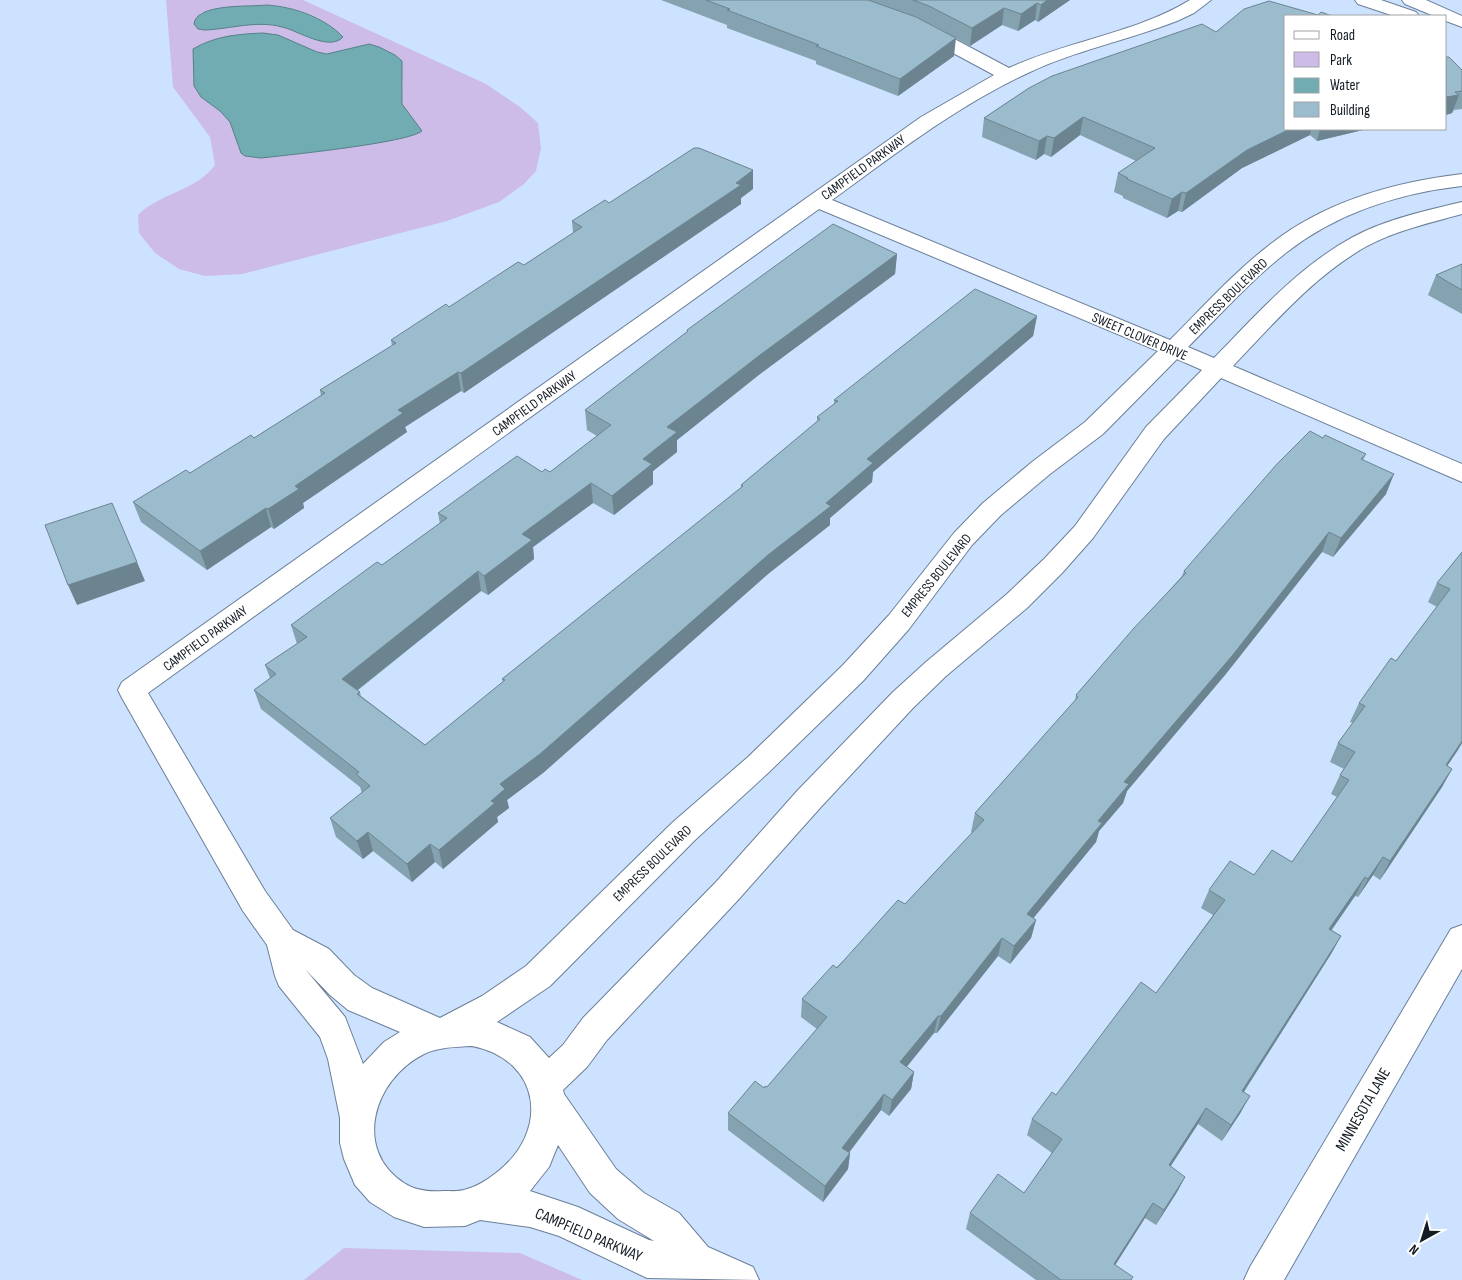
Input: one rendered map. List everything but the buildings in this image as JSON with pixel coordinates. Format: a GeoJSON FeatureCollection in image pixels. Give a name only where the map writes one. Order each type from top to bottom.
{"type":"FeatureCollection","features":[{"type":"Feature","properties":{"kind":"street","name":"CAMPFIELD PARKWAY"},"geometry":{"type":"LineString","coordinates":[[357,1117],[345,1058],[333,1028],[291,976],[282,940],[254,901],[132,690],[817,201],[906,135],[955,103],[1006,74],[1069,50],[1165,20],[1186,11],[1202,0]]}},
{"type":"Feature","properties":{"kind":"street"},"geometry":{"type":"LineString","coordinates":[[1364,0],[1407,15]]}},
{"type":"Feature","properties":{"kind":"street"},"geometry":{"type":"LineString","coordinates":[[1411,0],[1432,15]]}},
{"type":"Feature","properties":{"kind":"street"},"geometry":{"type":"LineString","coordinates":[[906,23],[939,37],[1006,74]]}},
{"type":"Feature","properties":{"kind":"street","name":"EMPRESS BOULEVARD"},"geometry":{"type":"LineString","coordinates":[[442,1032],[494,1007],[538,976],[684,831],[758,765],[865,660],[899,622],[963,539],[992,509],[1041,468],[1094,428],[1252,271],[1280,247],[1318,222],[1361,203],[1392,193],[1436,183],[1462,180]]}},
{"type":"Feature","properties":{"kind":"street","name":"SWEET CLOVER DRIVE"},"geometry":{"type":"LineString","coordinates":[[817,201],[1218,368],[1462,474]]}},
{"type":"Feature","properties":{"kind":"street"},"geometry":{"type":"LineString","coordinates":[[442,1032],[409,1044],[385,1064],[367,1088],[357,1117],[357,1147],[368,1175],[389,1196],[418,1209],[450,1212],[484,1203],[512,1185],[534,1159],[547,1130],[546,1092],[595,1029],[733,885],[809,798],[903,700],[936,669],[1017,601],[1053,566],[1084,532],[1155,432],[1296,288],[1325,263],[1362,241],[1399,225],[1462,208]]}},
{"type":"Feature","properties":{"kind":"street","name":"CAMPFIELD PARKWAY"},"geometry":{"type":"LineString","coordinates":[[282,940],[318,959],[342,985],[360,999],[442,1032],[472,1030],[497,1036],[517,1048],[534,1064],[546,1092],[603,1181],[631,1206],[666,1226],[695,1260]]}},
{"type":"Feature","properties":{"kind":"street","name":"MINNESOTA LANE"},"geometry":{"type":"LineString","coordinates":[[1263,1280],[1461,944]]}},
{"type":"Feature","properties":{"kind":"street","name":"CAMPFIELD PARKWAY"},"geometry":{"type":"LineString","coordinates":[[484,1203],[530,1209],[565,1220],[647,1259],[695,1260],[740,1280]]}},
{"type":"Feature","properties":{"kind":"green space"},"geometry":{"type":"Polygon","coordinates":[[[166,0],[303,0],[486,84],[520,107],[538,123],[541,148],[536,171],[524,184],[499,202],[447,221],[242,274],[205,276],[179,269],[155,253],[139,233],[138,215],[157,202],[198,181],[215,165],[210,137],[173,87],[166,0]],[[267,5],[220,8],[200,13],[205,30],[263,24],[282,27],[319,40],[334,41],[341,39],[328,24],[319,18],[298,10],[267,5]],[[263,33],[237,34],[193,49],[193,59],[220,111],[230,122],[241,153],[422,131],[402,104],[403,81],[369,44],[327,54],[317,52],[278,35],[263,33]]]}},
{"type":"Feature","properties":{"kind":"green space"},"geometry":{"type":"Polygon","coordinates":[[[344,1248],[520,1253],[582,1280],[304,1280],[344,1248]]]}},
{"type":"Feature","properties":{"kind":"water"},"geometry":{"type":"Polygon","coordinates":[[[267,5],[288,8],[308,14],[327,24],[343,37],[337,41],[330,42],[313,39],[273,25],[263,24],[205,30],[198,29],[194,24],[197,17],[213,9],[267,5]]]}},
{"type":"Feature","properties":{"kind":"water"},"geometry":{"type":"Polygon","coordinates":[[[263,33],[278,35],[317,52],[327,54],[369,44],[395,55],[402,61],[402,104],[422,131],[394,140],[346,148],[261,158],[245,156],[241,153],[230,122],[220,111],[201,97],[194,86],[193,49],[227,36],[263,33]]]}}]}
